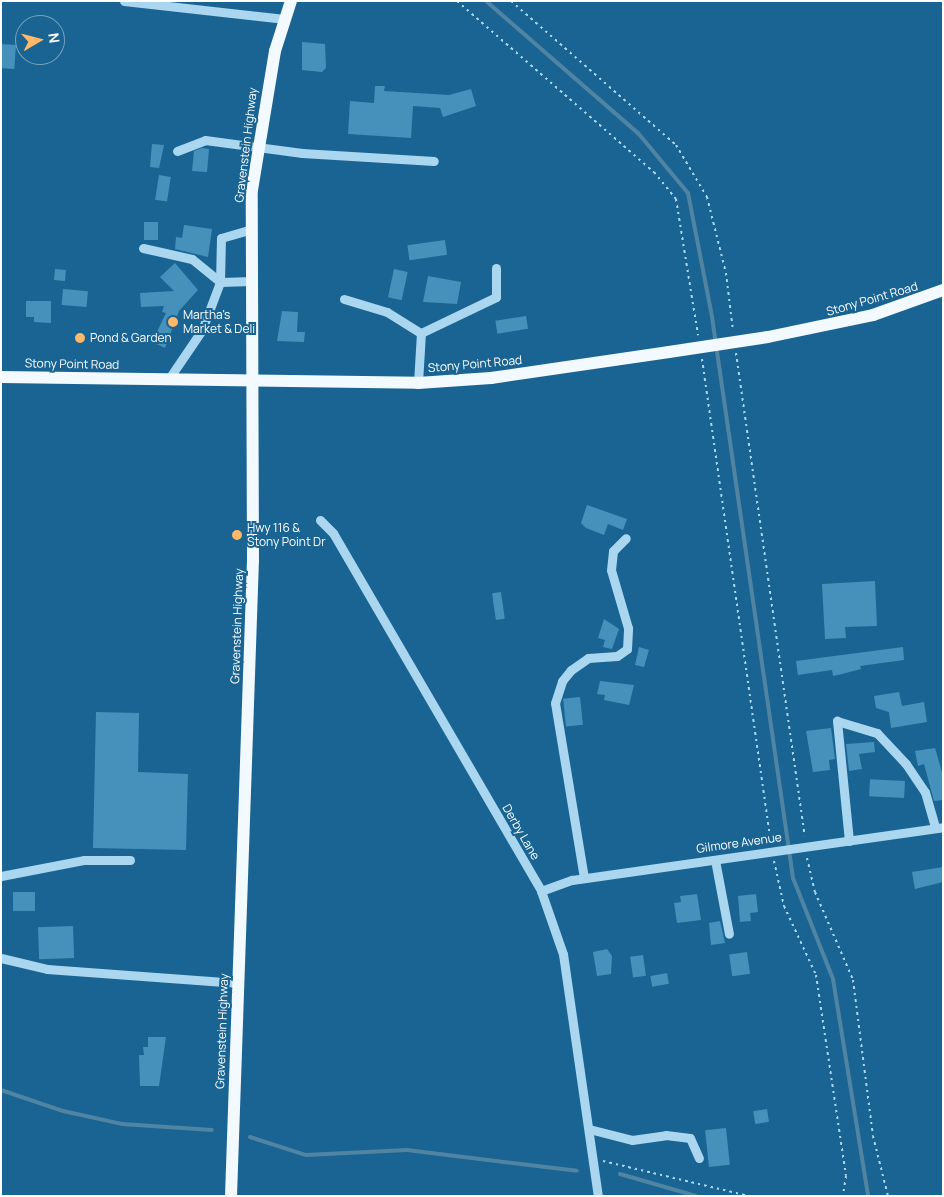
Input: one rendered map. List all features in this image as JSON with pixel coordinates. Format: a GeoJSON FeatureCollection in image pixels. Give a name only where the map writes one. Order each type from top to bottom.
{"type":"FeatureCollection","features":[{"type":"Feature","properties":{"kind":"main road","name":"Gravenstein Highway"},"geometry":{"type":"LineString","coordinates":[[231,1196],[253,561],[252,229],[258,147],[275,51],[291,1]]}},
{"type":"Feature","properties":{"kind":"main road","name":"Stony Point Road"},"geometry":{"type":"LineString","coordinates":[[1,376],[418,384],[491,378],[768,337],[873,315],[943,290]]}},
{"type":"Feature","properties":{"kind":"street"},"geometry":{"type":"LineString","coordinates":[[124,1],[179,5],[285,19]]}},
{"type":"Feature","properties":{"kind":"street"},"geometry":{"type":"LineString","coordinates":[[177,151],[196,141],[434,161]]}},
{"type":"Feature","properties":{"kind":"street"},"geometry":{"type":"LineString","coordinates":[[168,380],[202,330],[220,282],[222,238],[252,229]]}},
{"type":"Feature","properties":{"kind":"street"},"geometry":{"type":"LineString","coordinates":[[143,248],[192,259],[220,282],[252,281]]}},
{"type":"Feature","properties":{"kind":"street"},"geometry":{"type":"LineString","coordinates":[[420,333],[496,298],[496,268]]}},
{"type":"Feature","properties":{"kind":"street"},"geometry":{"type":"LineString","coordinates":[[344,299],[387,312],[420,333]]}},
{"type":"Feature","properties":{"kind":"street"},"geometry":{"type":"LineString","coordinates":[[418,384],[420,333]]}},
{"type":"Feature","properties":{"kind":"street","name":"Derby Lane"},"geometry":{"type":"LineString","coordinates":[[320,520],[333,533],[541,891],[563,954],[598,1196]]}},
{"type":"Feature","properties":{"kind":"street"},"geometry":{"type":"LineString","coordinates":[[584,878],[555,703],[562,681],[571,670],[588,658],[617,656],[628,649],[628,628],[611,570],[613,551],[626,538]]}},
{"type":"Feature","properties":{"kind":"street"},"geometry":{"type":"LineString","coordinates":[[849,840],[837,721],[877,733],[906,764],[925,792],[939,828]]}},
{"type":"Feature","properties":{"kind":"street","name":"Gilmore Avenue"},"geometry":{"type":"LineString","coordinates":[[541,891],[584,878],[939,828]]}},
{"type":"Feature","properties":{"kind":"street"},"geometry":{"type":"LineString","coordinates":[[1,876],[84,860],[130,860]]}},
{"type":"Feature","properties":{"kind":"street"},"geometry":{"type":"LineString","coordinates":[[715,860],[729,934]]}},
{"type":"Feature","properties":{"kind":"street"},"geometry":{"type":"LineString","coordinates":[[1,958],[47,970],[237,983]]}},
{"type":"Feature","properties":{"kind":"street"},"geometry":{"type":"LineString","coordinates":[[589,1129],[632,1140],[666,1135],[690,1138],[699,1158]]}},
{"type":"Feature","properties":{"kind":"path"},"geometry":{"type":"LineString","coordinates":[[456,1],[654,172],[676,199],[699,340]]}},
{"type":"Feature","properties":{"kind":"path"},"geometry":{"type":"LineString","coordinates":[[511,1],[676,145],[707,197],[726,273],[734,332]]}},
{"type":"Feature","properties":{"kind":"path"},"geometry":{"type":"LineString","coordinates":[[700,349],[784,906],[816,975],[846,1176],[843,1196]]}},
{"type":"Feature","properties":{"kind":"path"},"geometry":{"type":"LineString","coordinates":[[736,351],[801,847],[815,892],[853,980],[873,1136],[888,1196]]}},
{"type":"Feature","properties":{"kind":"path"},"geometry":{"type":"LineString","coordinates":[[593,1159],[750,1196]]}},
{"type":"Feature","properties":{"kind":"building"},"geometry":{"type":"Polygon","coordinates":[[[302,42],[325,44],[326,68],[322,72],[302,70],[302,42]]]}},
{"type":"Feature","properties":{"kind":"building"},"geometry":{"type":"Polygon","coordinates":[[[1,44],[15,45],[14,69],[1,68],[1,44]]]}},
{"type":"Feature","properties":{"kind":"building"},"geometry":{"type":"Polygon","coordinates":[[[375,86],[385,86],[384,91],[449,95],[471,89],[476,106],[443,117],[440,108],[413,106],[411,138],[348,134],[350,101],[374,103],[375,86]]]}},
{"type":"Feature","properties":{"kind":"building"},"geometry":{"type":"Polygon","coordinates":[[[152,144],[164,145],[159,168],[150,167],[152,144]]]}},
{"type":"Feature","properties":{"kind":"building"},"geometry":{"type":"Polygon","coordinates":[[[202,148],[209,149],[207,172],[192,171],[194,151],[202,148]]]}},
{"type":"Feature","properties":{"kind":"building"},"geometry":{"type":"Polygon","coordinates":[[[159,175],[171,177],[167,202],[155,200],[159,175]]]}},
{"type":"Feature","properties":{"kind":"building"},"geometry":{"type":"Polygon","coordinates":[[[144,222],[158,222],[158,240],[144,240],[144,222]]]}},
{"type":"Feature","properties":{"kind":"building"},"geometry":{"type":"Polygon","coordinates":[[[184,225],[212,229],[208,257],[175,249],[176,237],[182,238],[184,225]]]}},
{"type":"Feature","properties":{"kind":"building"},"geometry":{"type":"Polygon","coordinates":[[[445,240],[447,255],[409,260],[407,245],[445,240]]]}},
{"type":"Feature","properties":{"kind":"building"},"geometry":{"type":"Polygon","coordinates":[[[175,263],[198,290],[179,311],[165,348],[152,342],[166,313],[162,312],[164,306],[141,307],[140,293],[174,291],[160,277],[175,263]]]}},
{"type":"Feature","properties":{"kind":"building"},"geometry":{"type":"Polygon","coordinates":[[[55,269],[66,270],[65,281],[54,280],[55,269]]]}},
{"type":"Feature","properties":{"kind":"building"},"geometry":{"type":"Polygon","coordinates":[[[394,269],[408,272],[402,300],[388,297],[394,269]]]}},
{"type":"Feature","properties":{"kind":"building"},"geometry":{"type":"Polygon","coordinates":[[[428,276],[461,282],[457,304],[423,302],[428,276]]]}},
{"type":"Feature","properties":{"kind":"building"},"geometry":{"type":"Polygon","coordinates":[[[63,289],[88,291],[87,307],[62,305],[63,289]]]}},
{"type":"Feature","properties":{"kind":"building"},"geometry":{"type":"Polygon","coordinates":[[[26,301],[51,301],[51,323],[34,322],[34,317],[26,317],[26,301]]]}},
{"type":"Feature","properties":{"kind":"building"},"geometry":{"type":"Polygon","coordinates":[[[282,311],[298,312],[297,332],[305,332],[304,342],[277,341],[282,311]]]}},
{"type":"Feature","properties":{"kind":"building"},"geometry":{"type":"Polygon","coordinates":[[[526,316],[528,329],[497,334],[495,321],[526,316]]]}},
{"type":"Feature","properties":{"kind":"building"},"geometry":{"type":"Polygon","coordinates":[[[587,505],[627,519],[623,530],[608,524],[604,535],[586,528],[581,523],[587,505]]]}},
{"type":"Feature","properties":{"kind":"building"},"geometry":{"type":"Polygon","coordinates":[[[875,581],[877,626],[845,627],[846,638],[825,639],[822,584],[875,581]]]}},
{"type":"Feature","properties":{"kind":"building"},"geometry":{"type":"Polygon","coordinates":[[[501,592],[505,619],[496,620],[492,593],[501,592]]]}},
{"type":"Feature","properties":{"kind":"building"},"geometry":{"type":"Polygon","coordinates":[[[604,619],[619,629],[612,649],[603,647],[605,640],[598,638],[604,619]]]}},
{"type":"Feature","properties":{"kind":"building"},"geometry":{"type":"Polygon","coordinates":[[[639,647],[649,650],[644,667],[635,665],[639,647]]]}},
{"type":"Feature","properties":{"kind":"building"},"geometry":{"type":"Polygon","coordinates":[[[903,647],[904,660],[860,666],[861,669],[833,676],[832,670],[798,675],[796,661],[903,647]]]}},
{"type":"Feature","properties":{"kind":"building"},"geometry":{"type":"Polygon","coordinates":[[[600,681],[634,685],[629,705],[604,700],[605,695],[597,694],[600,681]]]}},
{"type":"Feature","properties":{"kind":"building"},"geometry":{"type":"Polygon","coordinates":[[[899,692],[902,706],[924,702],[927,722],[891,728],[889,712],[876,708],[874,696],[899,692]]]}},
{"type":"Feature","properties":{"kind":"building"},"geometry":{"type":"Polygon","coordinates":[[[580,697],[583,725],[566,727],[563,699],[580,697]]]}},
{"type":"Feature","properties":{"kind":"building"},"geometry":{"type":"Polygon","coordinates":[[[96,712],[139,713],[138,772],[188,774],[186,850],[93,848],[96,712]]]}},
{"type":"Feature","properties":{"kind":"building"},"geometry":{"type":"Polygon","coordinates":[[[831,728],[835,759],[829,760],[830,770],[813,772],[806,731],[831,728]]]}},
{"type":"Feature","properties":{"kind":"building"},"geometry":{"type":"Polygon","coordinates":[[[874,742],[875,752],[859,754],[862,769],[849,771],[846,744],[874,742]]]}},
{"type":"Feature","properties":{"kind":"building"},"geometry":{"type":"Polygon","coordinates":[[[935,748],[942,772],[943,800],[934,801],[924,764],[918,766],[915,751],[935,748]]]}},
{"type":"Feature","properties":{"kind":"building"},"geometry":{"type":"Polygon","coordinates":[[[870,779],[905,781],[904,798],[869,796],[870,779]]]}},
{"type":"Feature","properties":{"kind":"building"},"geometry":{"type":"Polygon","coordinates":[[[943,867],[943,882],[915,889],[912,872],[943,867]]]}},
{"type":"Feature","properties":{"kind":"building"},"geometry":{"type":"Polygon","coordinates":[[[13,892],[35,892],[35,911],[13,911],[13,892]]]}},
{"type":"Feature","properties":{"kind":"building"},"geometry":{"type":"Polygon","coordinates":[[[697,894],[701,920],[677,923],[674,903],[681,902],[680,896],[697,894]]]}},
{"type":"Feature","properties":{"kind":"building"},"geometry":{"type":"Polygon","coordinates":[[[756,894],[758,912],[750,913],[751,921],[740,922],[738,896],[756,894]]]}},
{"type":"Feature","properties":{"kind":"building"},"geometry":{"type":"Polygon","coordinates":[[[720,921],[725,943],[711,945],[709,923],[720,921]]]}},
{"type":"Feature","properties":{"kind":"building"},"geometry":{"type":"Polygon","coordinates":[[[73,926],[74,958],[39,959],[38,927],[73,926]]]}},
{"type":"Feature","properties":{"kind":"building"},"geometry":{"type":"Polygon","coordinates":[[[607,949],[612,956],[611,974],[597,976],[593,952],[607,949]]]}},
{"type":"Feature","properties":{"kind":"building"},"geometry":{"type":"Polygon","coordinates":[[[747,952],[750,974],[732,976],[729,955],[747,952]]]}},
{"type":"Feature","properties":{"kind":"building"},"geometry":{"type":"Polygon","coordinates":[[[643,955],[646,976],[633,978],[630,957],[643,955]]]}},
{"type":"Feature","properties":{"kind":"building"},"geometry":{"type":"Polygon","coordinates":[[[667,973],[669,984],[652,987],[650,976],[667,973]]]}},
{"type":"Feature","properties":{"kind":"building"},"geometry":{"type":"Polygon","coordinates":[[[148,1037],[166,1037],[159,1086],[140,1086],[139,1055],[144,1055],[143,1047],[148,1047],[148,1037]]]}},
{"type":"Feature","properties":{"kind":"building"},"geometry":{"type":"Polygon","coordinates":[[[767,1109],[769,1122],[755,1124],[753,1111],[767,1109]]]}},
{"type":"Feature","properties":{"kind":"building"},"geometry":{"type":"Polygon","coordinates":[[[726,1128],[730,1165],[709,1167],[705,1130],[726,1128]]]}},
{"type":"Feature","properties":{"kind":"waterway"},"geometry":{"type":"LineString","coordinates":[[486,1],[638,133],[688,193],[712,317],[793,878],[833,979],[868,1196]]}},
{"type":"Feature","properties":{"kind":"waterway"},"geometry":{"type":"LineString","coordinates":[[1,1090],[63,1111],[122,1124],[212,1130]]}},
{"type":"Feature","properties":{"kind":"waterway"},"geometry":{"type":"LineString","coordinates":[[250,1137],[306,1155],[407,1150],[577,1171]]}},
{"type":"Feature","properties":{"kind":"waterway"},"geometry":{"type":"LineString","coordinates":[[620,1174],[696,1196]]}},
{"type":"Feature","properties":{"kind":"place","name":"Martha's Market & Deli"},"geometry":{"type":"Point","coordinates":[173,322]}},
{"type":"Feature","properties":{"kind":"place","name":"Pond & Garden"},"geometry":{"type":"Point","coordinates":[80,338]}},
{"type":"Feature","properties":{"kind":"place","name":"Hwy 116 & Stony Point Dr"},"geometry":{"type":"Point","coordinates":[237,535]}}]}
